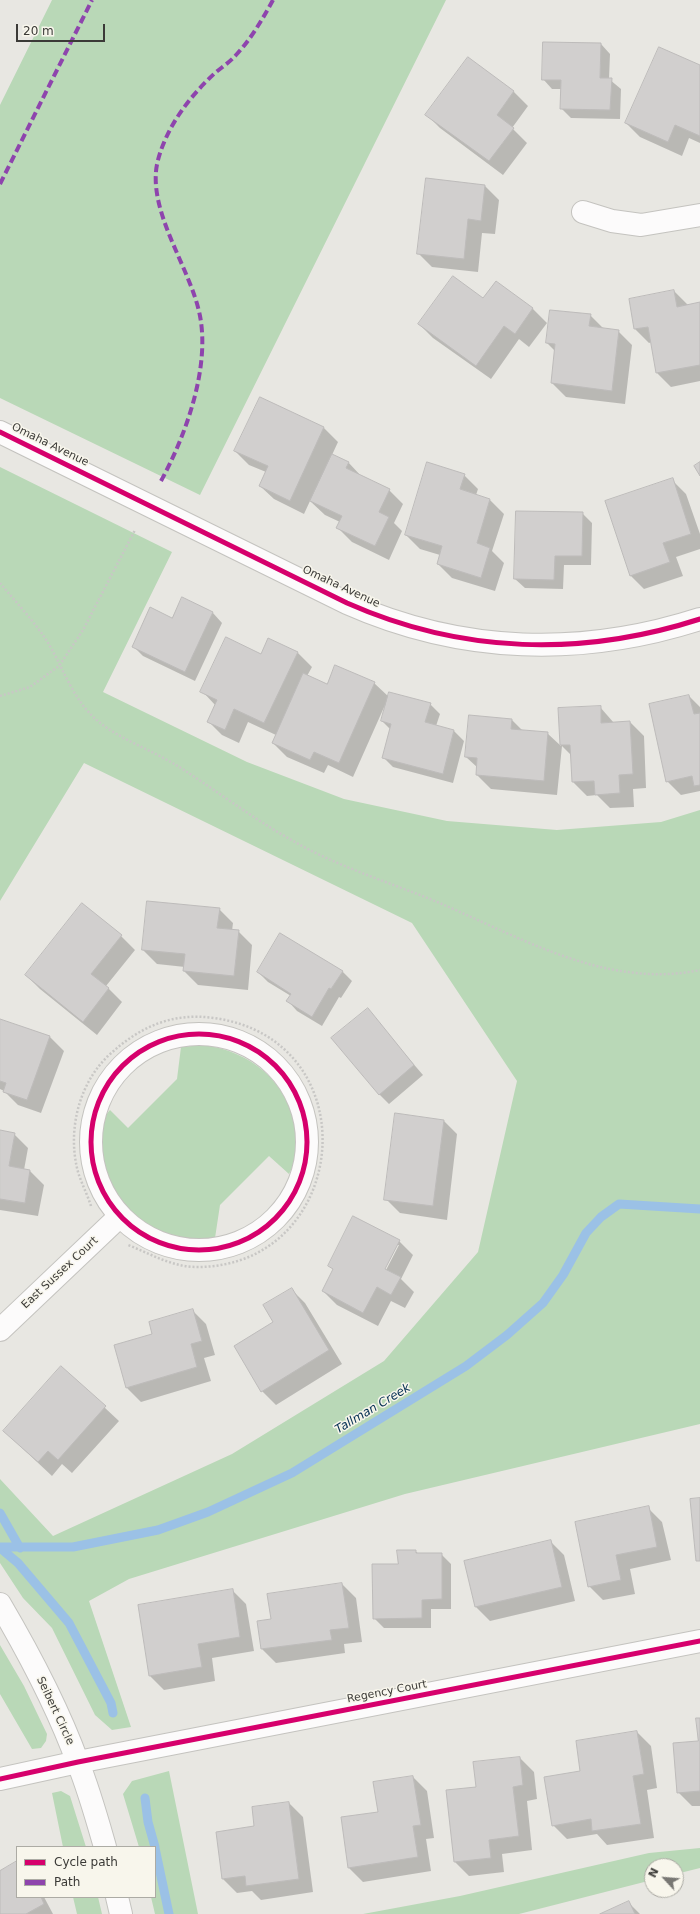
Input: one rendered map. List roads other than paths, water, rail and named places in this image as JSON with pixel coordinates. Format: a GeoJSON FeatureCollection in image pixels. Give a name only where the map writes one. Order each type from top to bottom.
{"type":"FeatureCollection","features":[{"type":"Feature","properties":{"kind":"street"},"geometry":{"type":"LineString","coordinates":[[584,212],[612,221],[641,225],[700,215]]}},
{"type":"Feature","properties":{"kind":"street","name":"Omaha Avenue"},"geometry":{"type":"LineString","coordinates":[[0,432],[347,603],[389,619],[431,631],[490,642],[547,645],[613,641],[658,631],[700,619]]}},
{"type":"Feature","properties":{"kind":"street"},"geometry":{"type":"LineString","coordinates":[[197,1033],[215,1034],[238,1040],[263,1054],[277,1066],[288,1080],[304,1112],[307,1130],[307,1148],[299,1183],[291,1199],[267,1226],[236,1244],[218,1249],[201,1250],[165,1245],[133,1228],[120,1216],[106,1197],[94,1170],[91,1152],[91,1135],[94,1117],[108,1084],[131,1058],[146,1047],[162,1040],[179,1035],[197,1033]]}},
{"type":"Feature","properties":{"kind":"street","name":"East Sussex Court"},"geometry":{"type":"LineString","coordinates":[[0,1330],[120,1216]]}},
{"type":"Feature","properties":{"kind":"street","name":"Seibert Circle"},"geometry":{"type":"LineString","coordinates":[[0,1604],[42,1682],[78,1762],[105,1846]]}},
{"type":"Feature","properties":{"kind":"street","name":"Regency Court"},"geometry":{"type":"LineString","coordinates":[[0,1779],[78,1762],[700,1641]]}},
{"type":"Feature","properties":{"kind":"street"},"geometry":{"type":"LineString","coordinates":[[117,1898],[121,1914]]}},
{"type":"Feature","properties":{"kind":"waterway","name":"Tallman Creek"},"geometry":{"type":"LineString","coordinates":[[0,1547],[73,1547],[158,1530],[208,1512],[292,1473],[466,1366],[507,1335],[543,1303],[563,1275],[586,1233],[601,1217],[619,1204],[700,1209]]}},
{"type":"Feature","properties":{"kind":"waterway"},"geometry":{"type":"LineString","coordinates":[[0,1513],[20,1548]]}},
{"type":"Feature","properties":{"kind":"waterway"},"geometry":{"type":"LineString","coordinates":[[0,1548],[18,1563],[69,1623],[111,1703],[113,1713]]}},
{"type":"Feature","properties":{"kind":"waterway"},"geometry":{"type":"LineString","coordinates":[[145,1798],[148,1822],[155,1846]]}},
{"type":"Feature","properties":{"kind":"waterway"},"geometry":{"type":"LineString","coordinates":[[156,1853],[169,1914]]}}]}
